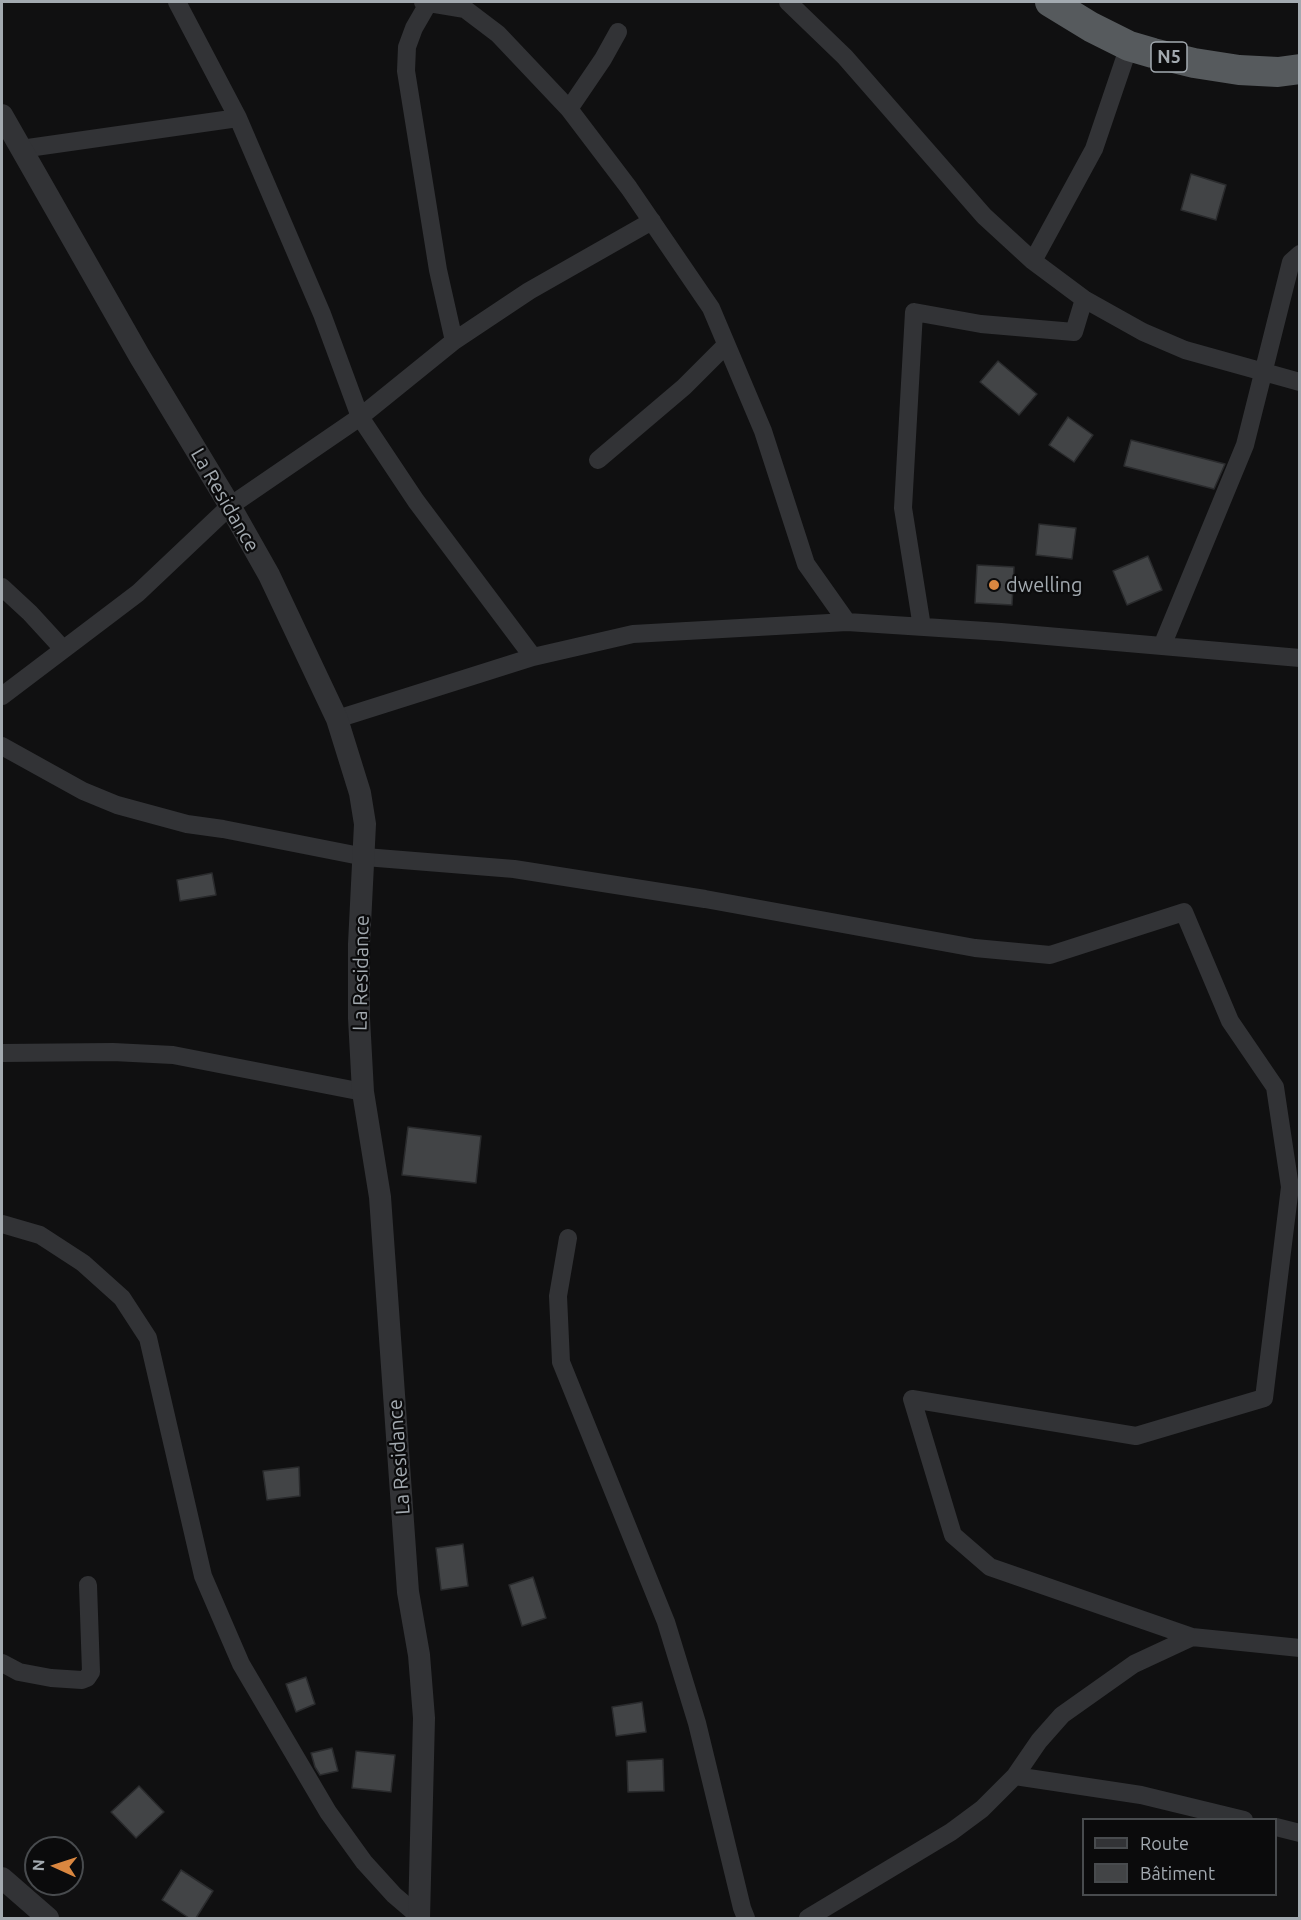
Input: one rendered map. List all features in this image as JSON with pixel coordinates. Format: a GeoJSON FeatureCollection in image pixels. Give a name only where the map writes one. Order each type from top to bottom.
{"type":"FeatureCollection","features":[{"type":"Feature","properties":{"kind":"highway","name":"N5"},"geometry":{"type":"LineString","coordinates":[[1050,2],[1091,27],[1129,46],[1194,63],[1239,70],[1278,72],[1299,69]]}},
{"type":"Feature","properties":{"kind":"street"},"geometry":{"type":"LineString","coordinates":[[177,2],[238,118],[322,314],[360,417],[416,501],[532,657]]}},
{"type":"Feature","properties":{"kind":"street"},"geometry":{"type":"LineString","coordinates":[[423,2],[470,5],[569,109],[652,221],[711,308],[763,431],[806,564],[847,622]]}},
{"type":"Feature","properties":{"kind":"street"},"geometry":{"type":"LineString","coordinates":[[429,2],[414,28],[407,47],[406,70],[430,226],[454,341]]}},
{"type":"Feature","properties":{"kind":"street"},"geometry":{"type":"LineString","coordinates":[[788,2],[845,57],[984,216],[1033,261],[1084,299],[1162,341],[1185,350],[1299,382]]}},
{"type":"Feature","properties":{"kind":"street"},"geometry":{"type":"LineString","coordinates":[[569,109],[603,59],[618,32]]}},
{"type":"Feature","properties":{"kind":"street"},"geometry":{"type":"LineString","coordinates":[[1033,261],[1094,149],[1129,46]]}},
{"type":"Feature","properties":{"kind":"street","name":"La Residance"},"geometry":{"type":"LineString","coordinates":[[2,115],[140,357],[269,575],[337,719],[360,793],[365,824],[359,944],[359,1018],[363,1092],[380,1197],[408,1592],[419,1656],[424,1718],[420,1918]]}},
{"type":"Feature","properties":{"kind":"street"},"geometry":{"type":"LineString","coordinates":[[21,149],[238,118]]}},
{"type":"Feature","properties":{"kind":"street"},"geometry":{"type":"LineString","coordinates":[[2,696],[138,593],[230,506],[360,417],[454,341],[529,291],[652,221]]}},
{"type":"Feature","properties":{"kind":"street"},"geometry":{"type":"LineString","coordinates":[[1162,646],[1236,471],[1248,437],[1291,261],[1299,254]]}},
{"type":"Feature","properties":{"kind":"street"},"geometry":{"type":"LineString","coordinates":[[922,627],[903,507],[914,312],[981,324],[1074,332],[1084,299]]}},
{"type":"Feature","properties":{"kind":"street"},"geometry":{"type":"LineString","coordinates":[[598,460],[684,387],[726,345]]}},
{"type":"Feature","properties":{"kind":"street"},"geometry":{"type":"LineString","coordinates":[[2,587],[63,649]]}},
{"type":"Feature","properties":{"kind":"street"},"geometry":{"type":"LineString","coordinates":[[337,719],[532,657],[633,634],[847,622],[1299,658]]}},
{"type":"Feature","properties":{"kind":"street"},"geometry":{"type":"LineString","coordinates":[[2,746],[83,791],[117,805],[187,824],[365,857],[514,869],[705,899],[975,948],[1050,955],[1184,912],[1230,1020],[1275,1087],[1290,1187],[1264,1398],[1136,1436],[912,1399],[953,1534],[990,1567],[1192,1637],[1299,1648]]}},
{"type":"Feature","properties":{"kind":"street"},"geometry":{"type":"LineString","coordinates":[[2,1053],[112,1052],[173,1055],[363,1092]]}},
{"type":"Feature","properties":{"kind":"street"},"geometry":{"type":"LineString","coordinates":[[2,1224],[40,1235],[83,1263],[122,1298],[148,1338],[203,1576],[241,1664],[328,1812],[364,1862],[394,1895],[420,1918]]}},
{"type":"Feature","properties":{"kind":"street"},"geometry":{"type":"LineString","coordinates":[[568,1238],[558,1296],[561,1362],[666,1622],[697,1723],[746,1918]]}},
{"type":"Feature","properties":{"kind":"street"},"geometry":{"type":"LineString","coordinates":[[2,1663],[20,1672],[51,1678],[82,1680],[87,1678],[91,1672],[88,1585]]}},
{"type":"Feature","properties":{"kind":"street"},"geometry":{"type":"LineString","coordinates":[[808,1918],[951,1832],[982,1809],[1015,1776],[1039,1741],[1062,1715],[1134,1664],[1192,1637]]}},
{"type":"Feature","properties":{"kind":"street"},"geometry":{"type":"LineString","coordinates":[[1015,1776],[1141,1795],[1236,1818]]}},
{"type":"Feature","properties":{"kind":"street"},"geometry":{"type":"LineString","coordinates":[[1277,1828],[1299,1833]]}},
{"type":"Feature","properties":{"kind":"street"},"geometry":{"type":"LineString","coordinates":[[2,1878],[48,1918]]}},
{"type":"Feature","properties":{"kind":"building"},"geometry":{"type":"Polygon","coordinates":[[[1191,174],[1226,185],[1216,220],[1181,210],[1191,174]]]}},
{"type":"Feature","properties":{"kind":"building"},"geometry":{"type":"Polygon","coordinates":[[[998,361],[1037,394],[1019,415],[980,382],[998,361]]]}},
{"type":"Feature","properties":{"kind":"building"},"geometry":{"type":"Polygon","coordinates":[[[1068,417],[1093,435],[1074,462],[1049,445],[1068,417]]]}},
{"type":"Feature","properties":{"kind":"building"},"geometry":{"type":"Polygon","coordinates":[[[1131,440],[1225,464],[1214,489],[1124,466],[1131,440]]]}},
{"type":"Feature","properties":{"kind":"building"},"geometry":{"type":"Polygon","coordinates":[[[1039,524],[1076,528],[1072,559],[1036,555],[1039,524]]]}},
{"type":"Feature","properties":{"kind":"building"},"geometry":{"type":"Polygon","coordinates":[[[1148,556],[1162,590],[1127,605],[1113,571],[1148,556]]]}},
{"type":"Feature","properties":{"kind":"building","name":"dwelling"},"geometry":{"type":"Polygon","coordinates":[[[977,565],[1014,567],[1012,605],[975,603],[977,565]]]}},
{"type":"Feature","properties":{"kind":"building"},"geometry":{"type":"Polygon","coordinates":[[[212,873],[216,895],[180,901],[177,880],[212,873]]]}},
{"type":"Feature","properties":{"kind":"building"},"geometry":{"type":"Polygon","coordinates":[[[408,1127],[481,1136],[476,1183],[402,1175],[408,1127]]]}},
{"type":"Feature","properties":{"kind":"building"},"geometry":{"type":"Polygon","coordinates":[[[299,1467],[300,1496],[267,1500],[263,1471],[299,1467]]]}},
{"type":"Feature","properties":{"kind":"building"},"geometry":{"type":"Polygon","coordinates":[[[463,1544],[468,1586],[441,1590],[436,1548],[463,1544]]]}},
{"type":"Feature","properties":{"kind":"building"},"geometry":{"type":"Polygon","coordinates":[[[533,1577],[546,1618],[522,1626],[509,1585],[533,1577]]]}},
{"type":"Feature","properties":{"kind":"building"},"geometry":{"type":"Polygon","coordinates":[[[306,1677],[315,1704],[296,1712],[286,1684],[306,1677]]]}},
{"type":"Feature","properties":{"kind":"building"},"geometry":{"type":"Polygon","coordinates":[[[642,1702],[646,1732],[616,1736],[612,1707],[642,1702]]]}},
{"type":"Feature","properties":{"kind":"building"},"geometry":{"type":"Polygon","coordinates":[[[332,1748],[338,1771],[320,1775],[311,1753],[332,1748]]]}},
{"type":"Feature","properties":{"kind":"building"},"geometry":{"type":"Polygon","coordinates":[[[356,1751],[395,1755],[391,1792],[352,1788],[356,1751]]]}},
{"type":"Feature","properties":{"kind":"building"},"geometry":{"type":"Polygon","coordinates":[[[663,1759],[664,1791],[628,1792],[627,1761],[663,1759]]]}},
{"type":"Feature","properties":{"kind":"building"},"geometry":{"type":"Polygon","coordinates":[[[139,1786],[164,1812],[136,1838],[111,1812],[139,1786]]]}},
{"type":"Feature","properties":{"kind":"building"},"geometry":{"type":"Polygon","coordinates":[[[181,1870],[213,1891],[196,1918],[189,1918],[162,1900],[181,1870]]]}},
{"type":"Feature","properties":{"kind":"place","name":"dwelling"},"geometry":{"type":"Point","coordinates":[994,585]}}]}
